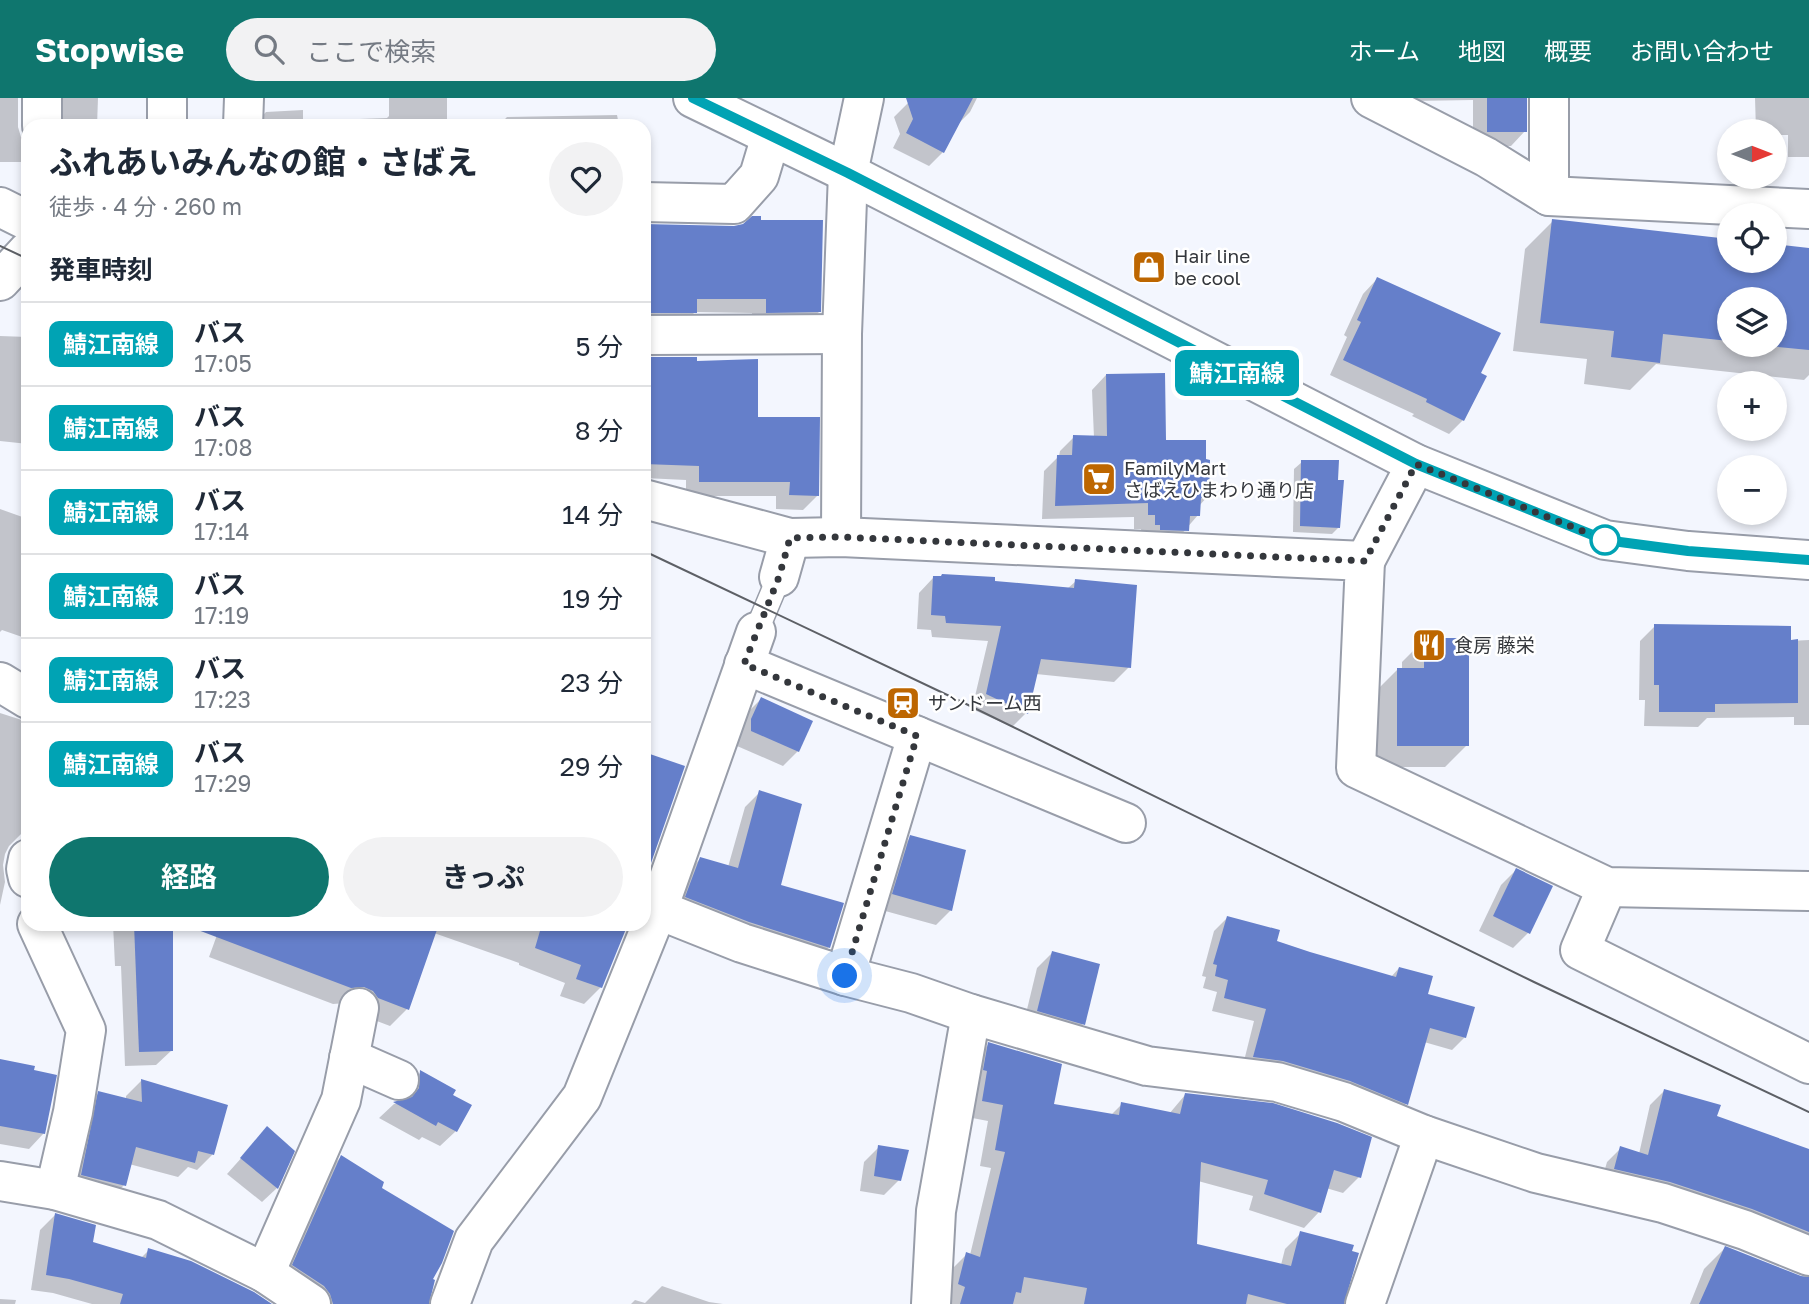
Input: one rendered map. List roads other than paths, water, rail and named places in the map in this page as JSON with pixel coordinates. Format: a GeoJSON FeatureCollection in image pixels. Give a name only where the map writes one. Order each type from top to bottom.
{"type":"FeatureCollection","features":[{"type":"Feature","properties":{"kind":"street"},"geometry":{"type":"LineString","coordinates":[[42,98],[42,119]]}},
{"type":"Feature","properties":{"kind":"street"},"geometry":{"type":"LineString","coordinates":[[167,98],[167,119]]}},
{"type":"Feature","properties":{"kind":"street"},"geometry":{"type":"LineString","coordinates":[[243,119],[244,98]]}},
{"type":"Feature","properties":{"kind":"street"},"geometry":{"type":"LineString","coordinates":[[693,98],[848,173],[1416,464],[1605,540],[1688,551],[1809,560]]}},
{"type":"Feature","properties":{"kind":"street"},"geometry":{"type":"LineString","coordinates":[[841,537],[842,334],[848,173],[864,98]]}},
{"type":"Feature","properties":{"kind":"street"},"geometry":{"type":"LineString","coordinates":[[1371,98],[1486,157],[1549,196],[1809,209]]}},
{"type":"Feature","properties":{"kind":"street"},"geometry":{"type":"LineString","coordinates":[[1549,98],[1549,196]]}},
{"type":"Feature","properties":{"kind":"street"},"geometry":{"type":"LineString","coordinates":[[651,202],[734,204],[759,176],[771,136]]}},
{"type":"Feature","properties":{"kind":"street"},"geometry":{"type":"LineString","coordinates":[[0,207],[21,218]]}},
{"type":"Feature","properties":{"kind":"street"},"geometry":{"type":"LineString","coordinates":[[21,259],[0,282],[21,296]]}},
{"type":"Feature","properties":{"kind":"street"},"geometry":{"type":"LineString","coordinates":[[651,335],[842,334]]}},
{"type":"Feature","properties":{"kind":"street"},"geometry":{"type":"LineString","coordinates":[[1416,464],[1365,561],[1356,768],[1607,887],[1809,891]]}},
{"type":"Feature","properties":{"kind":"street"},"geometry":{"type":"LineString","coordinates":[[651,501],[790,538],[841,537],[1365,561]]}},
{"type":"Feature","properties":{"kind":"street"},"geometry":{"type":"LineString","coordinates":[[779,577],[790,538]]}},
{"type":"Feature","properties":{"kind":"street"},"geometry":{"type":"LineString","coordinates":[[1126,823],[917,736],[750,648],[651,907],[742,943],[1147,1066],[1277,1082],[1344,1102],[1424,1135],[1536,1173],[1663,1203],[1809,1255]]}},
{"type":"Feature","properties":{"kind":"street"},"geometry":{"type":"LineString","coordinates":[[0,682],[21,695]]}},
{"type":"Feature","properties":{"kind":"street"},"geometry":{"type":"LineString","coordinates":[[845,976],[917,736]]}},
{"type":"Feature","properties":{"kind":"street"},"geometry":{"type":"LineString","coordinates":[[1607,887],[1580,950],[1809,1063]]}},
{"type":"Feature","properties":{"kind":"street"},"geometry":{"type":"LineString","coordinates":[[40,931],[86,1030],[73,1112],[55,1190]]}},
{"type":"Feature","properties":{"kind":"street"},"geometry":{"type":"LineString","coordinates":[[450,1304],[474,1240],[582,1097],[642,931]]}},
{"type":"Feature","properties":{"kind":"street"},"geometry":{"type":"LineString","coordinates":[[265,1273],[341,1100],[359,1008]]}},
{"type":"Feature","properties":{"kind":"street"},"geometry":{"type":"LineString","coordinates":[[932,1304],[936,1212],[971,1014]]}},
{"type":"Feature","properties":{"kind":"street"},"geometry":{"type":"LineString","coordinates":[[349,1058],[399,1080]]}},
{"type":"Feature","properties":{"kind":"street"},"geometry":{"type":"LineString","coordinates":[[1365,1304],[1424,1135]]}},
{"type":"Feature","properties":{"kind":"street"},"geometry":{"type":"LineString","coordinates":[[0,1181],[55,1190],[158,1220],[265,1273],[311,1304]]}},
{"type":"Feature","properties":{"kind":"lane"},"geometry":{"type":"LineString","coordinates":[[750,648],[779,577]]}},
{"type":"Feature","properties":{"kind":"tram line"},"geometry":{"type":"LineString","coordinates":[[0,246],[21,256]]}},
{"type":"Feature","properties":{"kind":"tram line"},"geometry":{"type":"LineString","coordinates":[[651,554],[960,701],[1534,982],[1809,1112]]}},
{"type":"Feature","properties":{"kind":"place","name":"Hair line be cool"},"geometry":{"type":"Point","coordinates":[1149,267]}},
{"type":"Feature","properties":{"kind":"place","name":"FamilyMart さばえひまわり通り店"},"geometry":{"type":"Point","coordinates":[1099,479]}},
{"type":"Feature","properties":{"kind":"place","name":"食房 藤栄"},"geometry":{"type":"Point","coordinates":[1429,645]}},
{"type":"Feature","properties":{"kind":"place","name":"サンドーム西"},"geometry":{"type":"Point","coordinates":[903,703]}}]}
